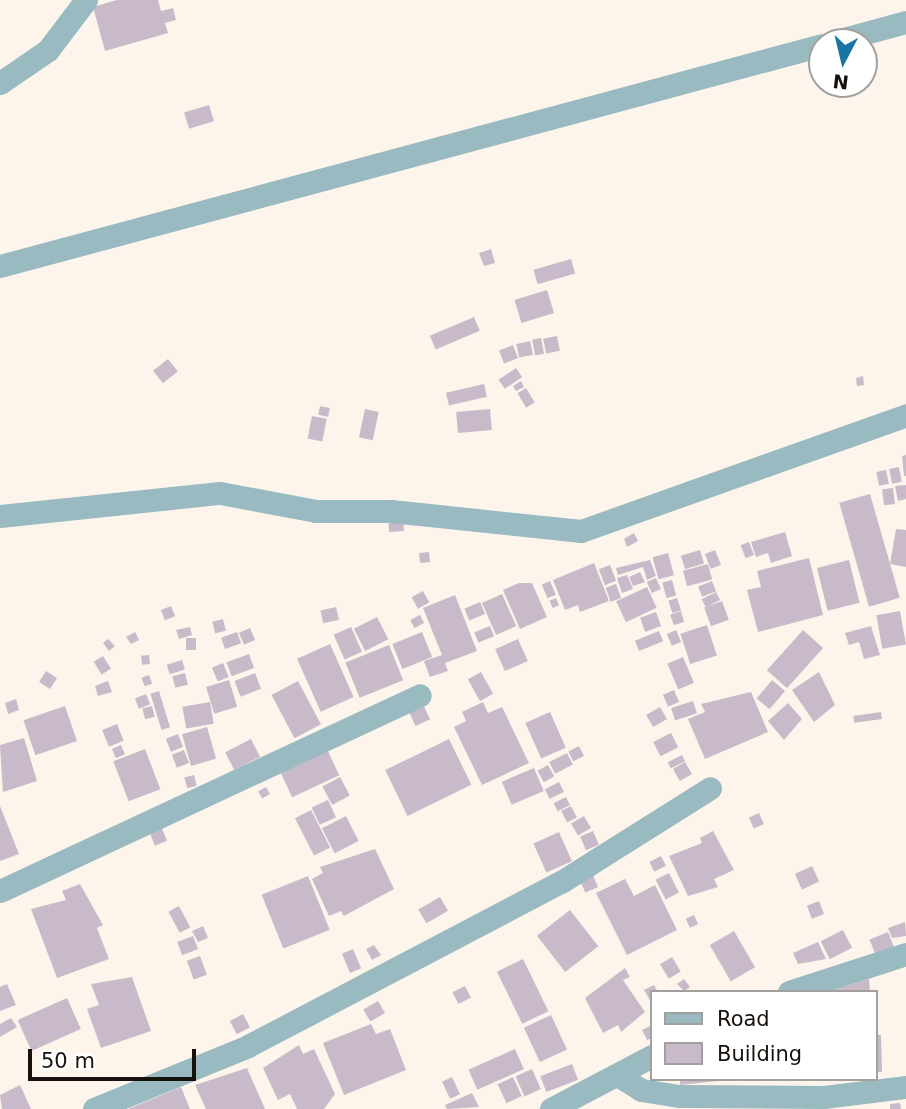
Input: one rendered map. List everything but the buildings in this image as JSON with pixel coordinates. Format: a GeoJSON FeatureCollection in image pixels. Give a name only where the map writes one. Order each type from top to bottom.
{"type":"FeatureCollection","features":[{"type":"Feature","properties":{"kind":"street"},"geometry":{"type":"LineString","coordinates":[[0,83],[48,50],[86,0]]}},
{"type":"Feature","properties":{"kind":"street"},"geometry":{"type":"LineString","coordinates":[[878,30],[906,22]]}},
{"type":"Feature","properties":{"kind":"street"},"geometry":{"type":"LineString","coordinates":[[0,266],[808,49]]}},
{"type":"Feature","properties":{"kind":"street"},"geometry":{"type":"LineString","coordinates":[[0,516],[220,493],[316,511],[391,511],[581,531],[906,415]]}},
{"type":"Feature","properties":{"kind":"street"},"geometry":{"type":"LineString","coordinates":[[0,891],[420,695]]}},
{"type":"Feature","properties":{"kind":"street"},"geometry":{"type":"LineString","coordinates":[[94,1109],[248,1046],[561,882],[710,788]]}},
{"type":"Feature","properties":{"kind":"street"},"geometry":{"type":"LineString","coordinates":[[795,990],[906,954]]}},
{"type":"Feature","properties":{"kind":"street"},"geometry":{"type":"LineString","coordinates":[[551,1109],[619,1076],[650,1057]]}},
{"type":"Feature","properties":{"kind":"street"},"geometry":{"type":"LineString","coordinates":[[619,1076],[642,1090],[692,1097],[824,1097],[906,1087]]}}]}
